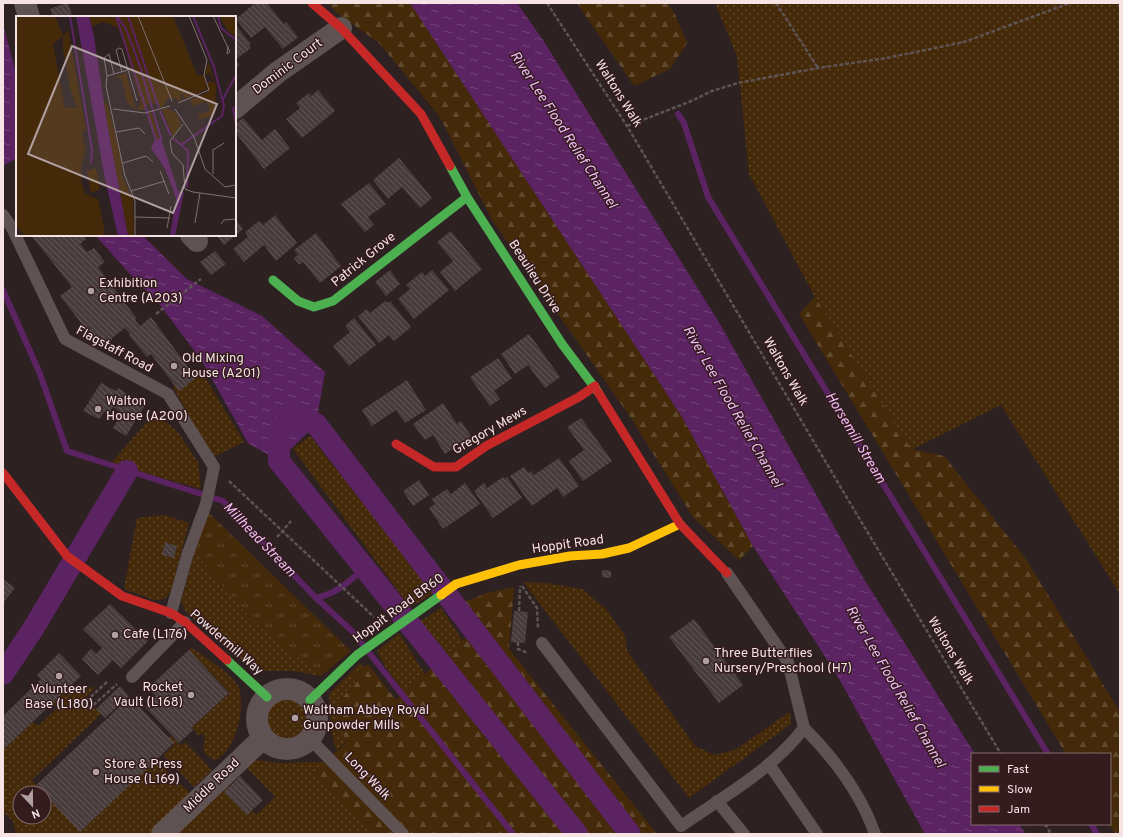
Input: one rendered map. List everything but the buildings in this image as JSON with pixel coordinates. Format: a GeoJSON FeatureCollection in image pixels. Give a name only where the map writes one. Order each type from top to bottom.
{"type":"FeatureCollection","features":[{"type":"Feature","properties":{"kind":"street"},"geometry":{"type":"LineString","coordinates":[[25,3],[29,16]]}},
{"type":"Feature","properties":{"kind":"street","name":"Beaulieu Drive"},"geometry":{"type":"LineString","coordinates":[[312,3],[341,28],[380,68],[421,114],[467,197],[562,344],[595,386],[680,524],[727,574]]}},
{"type":"Feature","properties":{"kind":"street","name":"Dominic Court"},"geometry":{"type":"LineString","coordinates":[[236,107],[278,72],[341,28]]}},
{"type":"Feature","properties":{"kind":"street","name":"Patrick Grove"},"geometry":{"type":"LineString","coordinates":[[273,280],[298,301],[314,307],[333,301],[448,210],[467,197]]}},
{"type":"Feature","properties":{"kind":"street","name":"Gregory Mews"},"geometry":{"type":"LineString","coordinates":[[396,444],[434,467],[456,467],[486,446],[579,397],[595,386]]}},
{"type":"Feature","properties":{"kind":"street","name":"Powdermill Way"},"geometry":{"type":"LineString","coordinates":[[3,474],[67,556],[122,596],[171,613],[185,622],[267,696]]}},
{"type":"Feature","properties":{"kind":"street","name":"Hoppit Road"},"geometry":{"type":"LineString","coordinates":[[456,584],[519,565],[570,556],[602,554],[629,548],[680,524]]}},
{"type":"Feature","properties":{"kind":"street","name":"Hoppit Road BR60"},"geometry":{"type":"LineString","coordinates":[[310,700],[357,655],[388,631],[456,584]]}},
{"type":"Feature","properties":{"kind":"street"},"geometry":{"type":"LineString","coordinates":[[284,689],[294,690],[303,694],[310,700],[315,708],[317,717],[316,727],[310,739],[297,748],[288,749],[274,746],[263,738],[258,725],[258,712],[261,703],[267,696],[275,691],[284,689]]}},
{"type":"Feature","properties":{"kind":"street","name":"Middle Road"},"geometry":{"type":"LineString","coordinates":[[162,834],[263,738]]}},
{"type":"Feature","properties":{"kind":"lane","name":"Flagstaff Road"},"geometry":{"type":"LineString","coordinates":[[3,215],[12,228],[64,339],[168,394],[213,471]]}},
{"type":"Feature","properties":{"kind":"lane"},"geometry":{"type":"LineString","coordinates":[[171,613],[187,556],[206,504],[213,471]]}},
{"type":"Feature","properties":{"kind":"lane"},"geometry":{"type":"LineString","coordinates":[[727,574],[788,662],[804,728],[819,743],[839,768],[870,820],[875,834]]}},
{"type":"Feature","properties":{"kind":"lane"},"geometry":{"type":"LineString","coordinates":[[132,677],[185,622]]}},
{"type":"Feature","properties":{"kind":"lane"},"geometry":{"type":"LineString","coordinates":[[542,643],[684,830],[717,801],[769,764],[790,746],[804,728]]}},
{"type":"Feature","properties":{"kind":"lane","name":"Long Walk"},"geometry":{"type":"LineString","coordinates":[[310,739],[403,834]]}},
{"type":"Feature","properties":{"kind":"lane"},"geometry":{"type":"LineString","coordinates":[[769,764],[817,834]]}},
{"type":"Feature","properties":{"kind":"lane"},"geometry":{"type":"LineString","coordinates":[[717,801],[744,834]]}},
{"type":"Feature","properties":{"kind":"path","name":"Waltons Walk"},"geometry":{"type":"LineString","coordinates":[[547,3],[627,126],[852,508],[1000,753]]}},
{"type":"Feature","properties":{"kind":"path"},"geometry":{"type":"LineString","coordinates":[[776,3],[818,68]]}},
{"type":"Feature","properties":{"kind":"path"},"geometry":{"type":"LineString","coordinates":[[627,126],[689,102],[712,91],[738,83],[818,68],[887,58],[964,42],[1070,3]]}},
{"type":"Feature","properties":{"kind":"path"},"geometry":{"type":"LineString","coordinates":[[156,314],[201,279]]}},
{"type":"Feature","properties":{"kind":"path"},"geometry":{"type":"LineString","coordinates":[[213,471],[388,631]]}},
{"type":"Feature","properties":{"kind":"path"},"geometry":{"type":"LineString","coordinates":[[277,537],[291,521]]}},
{"type":"Feature","properties":{"kind":"path"},"geometry":{"type":"LineString","coordinates":[[520,584],[537,608],[538,631]]}},
{"type":"Feature","properties":{"kind":"path"},"geometry":{"type":"LineString","coordinates":[[518,642],[518,649],[532,655]]}},
{"type":"Feature","properties":{"kind":"path"},"geometry":{"type":"LineString","coordinates":[[107,682],[85,702],[90,708],[117,683]]}},
{"type":"Feature","properties":{"kind":"path"},"geometry":{"type":"LineString","coordinates":[[1046,825],[1051,834]]}},
{"type":"Feature","properties":{"kind":"green space"},"geometry":{"type":"Polygon","coordinates":[[[327,3],[410,3],[682,417],[753,546],[739,560],[693,517],[631,418],[492,220],[440,117],[379,43],[337,13],[327,3]]]}},
{"type":"Feature","properties":{"kind":"green space"},"geometry":{"type":"Polygon","coordinates":[[[577,3],[667,3],[674,12],[687,43],[670,69],[634,86],[577,3]]]}},
{"type":"Feature","properties":{"kind":"green space"},"geometry":{"type":"Polygon","coordinates":[[[715,3],[1120,3],[1120,594],[1001,405],[911,450],[815,297],[749,174],[737,56],[715,3]]]}},
{"type":"Feature","properties":{"kind":"green space"},"geometry":{"type":"Polygon","coordinates":[[[815,297],[911,449],[944,456],[1026,559],[1120,712],[1120,834],[1115,834],[1110,825],[1111,825],[1111,753],[1065,753],[799,314],[815,297]]]}},
{"type":"Feature","properties":{"kind":"green space"},"geometry":{"type":"Polygon","coordinates":[[[200,369],[244,442],[215,456],[198,432],[173,387],[200,369]]]}},
{"type":"Feature","properties":{"kind":"green space"},"geometry":{"type":"Polygon","coordinates":[[[155,413],[178,432],[198,462],[201,489],[111,463],[155,413]]]}},
{"type":"Feature","properties":{"kind":"green space"},"geometry":{"type":"Polygon","coordinates":[[[310,436],[434,593],[410,607],[293,449],[310,436]]]}},
{"type":"Feature","properties":{"kind":"green space"},"geometry":{"type":"Polygon","coordinates":[[[206,510],[321,676],[292,671],[265,671],[249,666],[186,612],[181,602],[206,510]]]}},
{"type":"Feature","properties":{"kind":"green space"},"geometry":{"type":"Polygon","coordinates":[[[206,510],[351,651],[321,676],[251,620],[195,553],[206,510]]]}},
{"type":"Feature","properties":{"kind":"green space"},"geometry":{"type":"Polygon","coordinates":[[[164,515],[189,523],[171,591],[165,599],[154,600],[124,589],[137,518],[164,515]]]}},
{"type":"Feature","properties":{"kind":"green space"},"geometry":{"type":"Polygon","coordinates":[[[523,582],[546,583],[582,589],[606,609],[625,636],[627,651],[695,746],[714,755],[735,750],[790,712],[791,724],[689,798],[523,582]]]}},
{"type":"Feature","properties":{"kind":"green space"},"geometry":{"type":"Polygon","coordinates":[[[514,587],[509,649],[657,834],[371,834],[311,774],[348,741],[337,728],[342,698],[358,681],[353,674],[368,664],[396,700],[478,627],[460,604],[486,593],[514,587]]]}},
{"type":"Feature","properties":{"kind":"green space"},"geometry":{"type":"Polygon","coordinates":[[[441,608],[484,673],[471,696],[419,622],[441,608]]]}},
{"type":"Feature","properties":{"kind":"green space"},"geometry":{"type":"Polygon","coordinates":[[[399,633],[455,722],[457,760],[386,668],[377,651],[399,633]]]}},
{"type":"Feature","properties":{"kind":"green space"},"geometry":{"type":"Polygon","coordinates":[[[191,648],[209,659],[229,675],[237,684],[240,692],[240,714],[234,738],[229,748],[215,760],[208,756],[204,751],[205,737],[202,734],[198,735],[192,727],[230,693],[189,650],[191,648]]]}},
{"type":"Feature","properties":{"kind":"green space"},"geometry":{"type":"Polygon","coordinates":[[[360,663],[363,667],[348,740],[336,750],[331,730],[329,694],[360,663]]]}},
{"type":"Feature","properties":{"kind":"green space"},"geometry":{"type":"Polygon","coordinates":[[[79,685],[85,691],[91,686],[94,689],[81,702],[89,711],[94,707],[101,714],[32,780],[37,785],[12,785],[12,820],[3,812],[3,750],[33,722],[38,726],[57,708],[53,703],[64,693],[67,696],[79,685]]]}},
{"type":"Feature","properties":{"kind":"green space"},"geometry":{"type":"Polygon","coordinates":[[[286,693],[296,695],[304,701],[310,709],[312,719],[310,729],[304,737],[296,743],[286,745],[276,743],[268,737],[262,729],[260,719],[262,709],[268,701],[276,695],[286,693]]]}},
{"type":"Feature","properties":{"kind":"green space"},"geometry":{"type":"Polygon","coordinates":[[[171,736],[181,746],[185,742],[212,770],[194,787],[163,755],[175,744],[169,738],[171,736]]]}},
{"type":"Feature","properties":{"kind":"green space"},"geometry":{"type":"Polygon","coordinates":[[[156,760],[190,793],[149,834],[16,834],[14,825],[52,825],[52,791],[156,760]]]}},
{"type":"Feature","properties":{"kind":"green space"},"geometry":{"type":"Polygon","coordinates":[[[252,760],[277,763],[327,763],[396,834],[170,834],[226,784],[256,815],[275,797],[242,763],[252,760]]]}},
{"type":"Feature","properties":{"kind":"water","name":"River Lee Flood Relief Channel"},"geometry":{"type":"Polygon","coordinates":[[[410,3],[517,3],[543,40],[720,324],[862,576],[974,753],[971,753],[971,825],[1020,825],[1026,834],[925,834],[837,675],[753,546],[682,417],[410,3]]]}},
{"type":"Feature","properties":{"kind":"water"},"geometry":{"type":"Polygon","coordinates":[[[3,23],[16,74],[16,159],[3,166],[3,23]]]}},
{"type":"Feature","properties":{"kind":"water"},"geometry":{"type":"Polygon","coordinates":[[[96,236],[143,236],[187,279],[262,316],[325,372],[316,424],[279,461],[248,443],[202,361],[154,297],[137,282],[96,236]]]}},
{"type":"Feature","properties":{"kind":"waterway","name":"Horsemill Stream"},"geometry":{"type":"LineString","coordinates":[[678,114],[684,123],[708,197],[1047,753]]}},
{"type":"Feature","properties":{"kind":"waterway","name":"Millhead Stream"},"geometry":{"type":"LineString","coordinates":[[3,290],[40,374],[67,451],[223,501],[316,598],[351,630],[513,834]]}},
{"type":"Feature","properties":{"kind":"waterway"},"geometry":{"type":"LineString","coordinates":[[287,415],[316,424],[630,834]]}},
{"type":"Feature","properties":{"kind":"waterway"},"geometry":{"type":"LineString","coordinates":[[279,431],[279,461],[577,834]]}},
{"type":"Feature","properties":{"kind":"waterway"},"geometry":{"type":"LineString","coordinates":[[3,674],[33,629],[127,471]]}},
{"type":"Feature","properties":{"kind":"waterway"},"geometry":{"type":"LineString","coordinates":[[316,598],[337,590],[348,583],[365,568]]}},
{"type":"Feature","properties":{"kind":"waterway","name":"Horsemill Stream"},"geometry":{"type":"LineString","coordinates":[[1092,825],[1097,834]]}},
{"type":"Feature","properties":{"kind":"traffic: fast"},"geometry":{"type":"LineString","coordinates":[[450,166],[467,197],[562,344],[598,392]]}},
{"type":"Feature","properties":{"kind":"traffic: fast"},"geometry":{"type":"LineString","coordinates":[[273,280],[298,301],[314,307],[333,301],[467,197]]}},
{"type":"Feature","properties":{"kind":"traffic: fast"},"geometry":{"type":"LineString","coordinates":[[310,700],[357,655],[441,595]]}},
{"type":"Feature","properties":{"kind":"traffic: fast"},"geometry":{"type":"LineString","coordinates":[[227,660],[267,697]]}},
{"type":"Feature","properties":{"kind":"traffic: slow"},"geometry":{"type":"LineString","coordinates":[[441,595],[456,584],[519,565],[570,556],[602,554],[629,548],[680,524]]}},
{"type":"Feature","properties":{"kind":"traffic: jam"},"geometry":{"type":"LineString","coordinates":[[312,3],[341,28],[421,114],[450,166]]}},
{"type":"Feature","properties":{"kind":"traffic: jam"},"geometry":{"type":"LineString","coordinates":[[396,444],[434,467],[456,467],[486,446],[579,397],[595,386]]}},
{"type":"Feature","properties":{"kind":"traffic: jam"},"geometry":{"type":"LineString","coordinates":[[598,392],[680,524],[727,573]]}},
{"type":"Feature","properties":{"kind":"traffic: jam"},"geometry":{"type":"LineString","coordinates":[[3,473],[67,556],[122,596],[171,613],[185,622],[227,660]]}},
{"type":"Feature","properties":{"kind":"place","name":"Exhibition Centre (A203)"},"geometry":{"type":"Point","coordinates":[91,291]}},
{"type":"Feature","properties":{"kind":"place","name":"Old Mixing House (A201)"},"geometry":{"type":"Point","coordinates":[174,366]}},
{"type":"Feature","properties":{"kind":"place","name":"Walton House (A200)"},"geometry":{"type":"Point","coordinates":[98,409]}},
{"type":"Feature","properties":{"kind":"place","name":"Cafe (L176)"},"geometry":{"type":"Point","coordinates":[115,635]}},
{"type":"Feature","properties":{"kind":"place","name":"Three Butterflies Nursery/Preschool (H7)"},"geometry":{"type":"Point","coordinates":[706,661]}},
{"type":"Feature","properties":{"kind":"place","name":"Volunteer Base (L180)"},"geometry":{"type":"Point","coordinates":[59,676]}},
{"type":"Feature","properties":{"kind":"place","name":"Rocket Vault (L168)"},"geometry":{"type":"Point","coordinates":[191,695]}},
{"type":"Feature","properties":{"kind":"place","name":"Waltham Abbey Royal Gunpowder Mills"},"geometry":{"type":"Point","coordinates":[295,718]}},
{"type":"Feature","properties":{"kind":"place","name":"Store & Press House (L169)"},"geometry":{"type":"Point","coordinates":[96,772]}}]}
